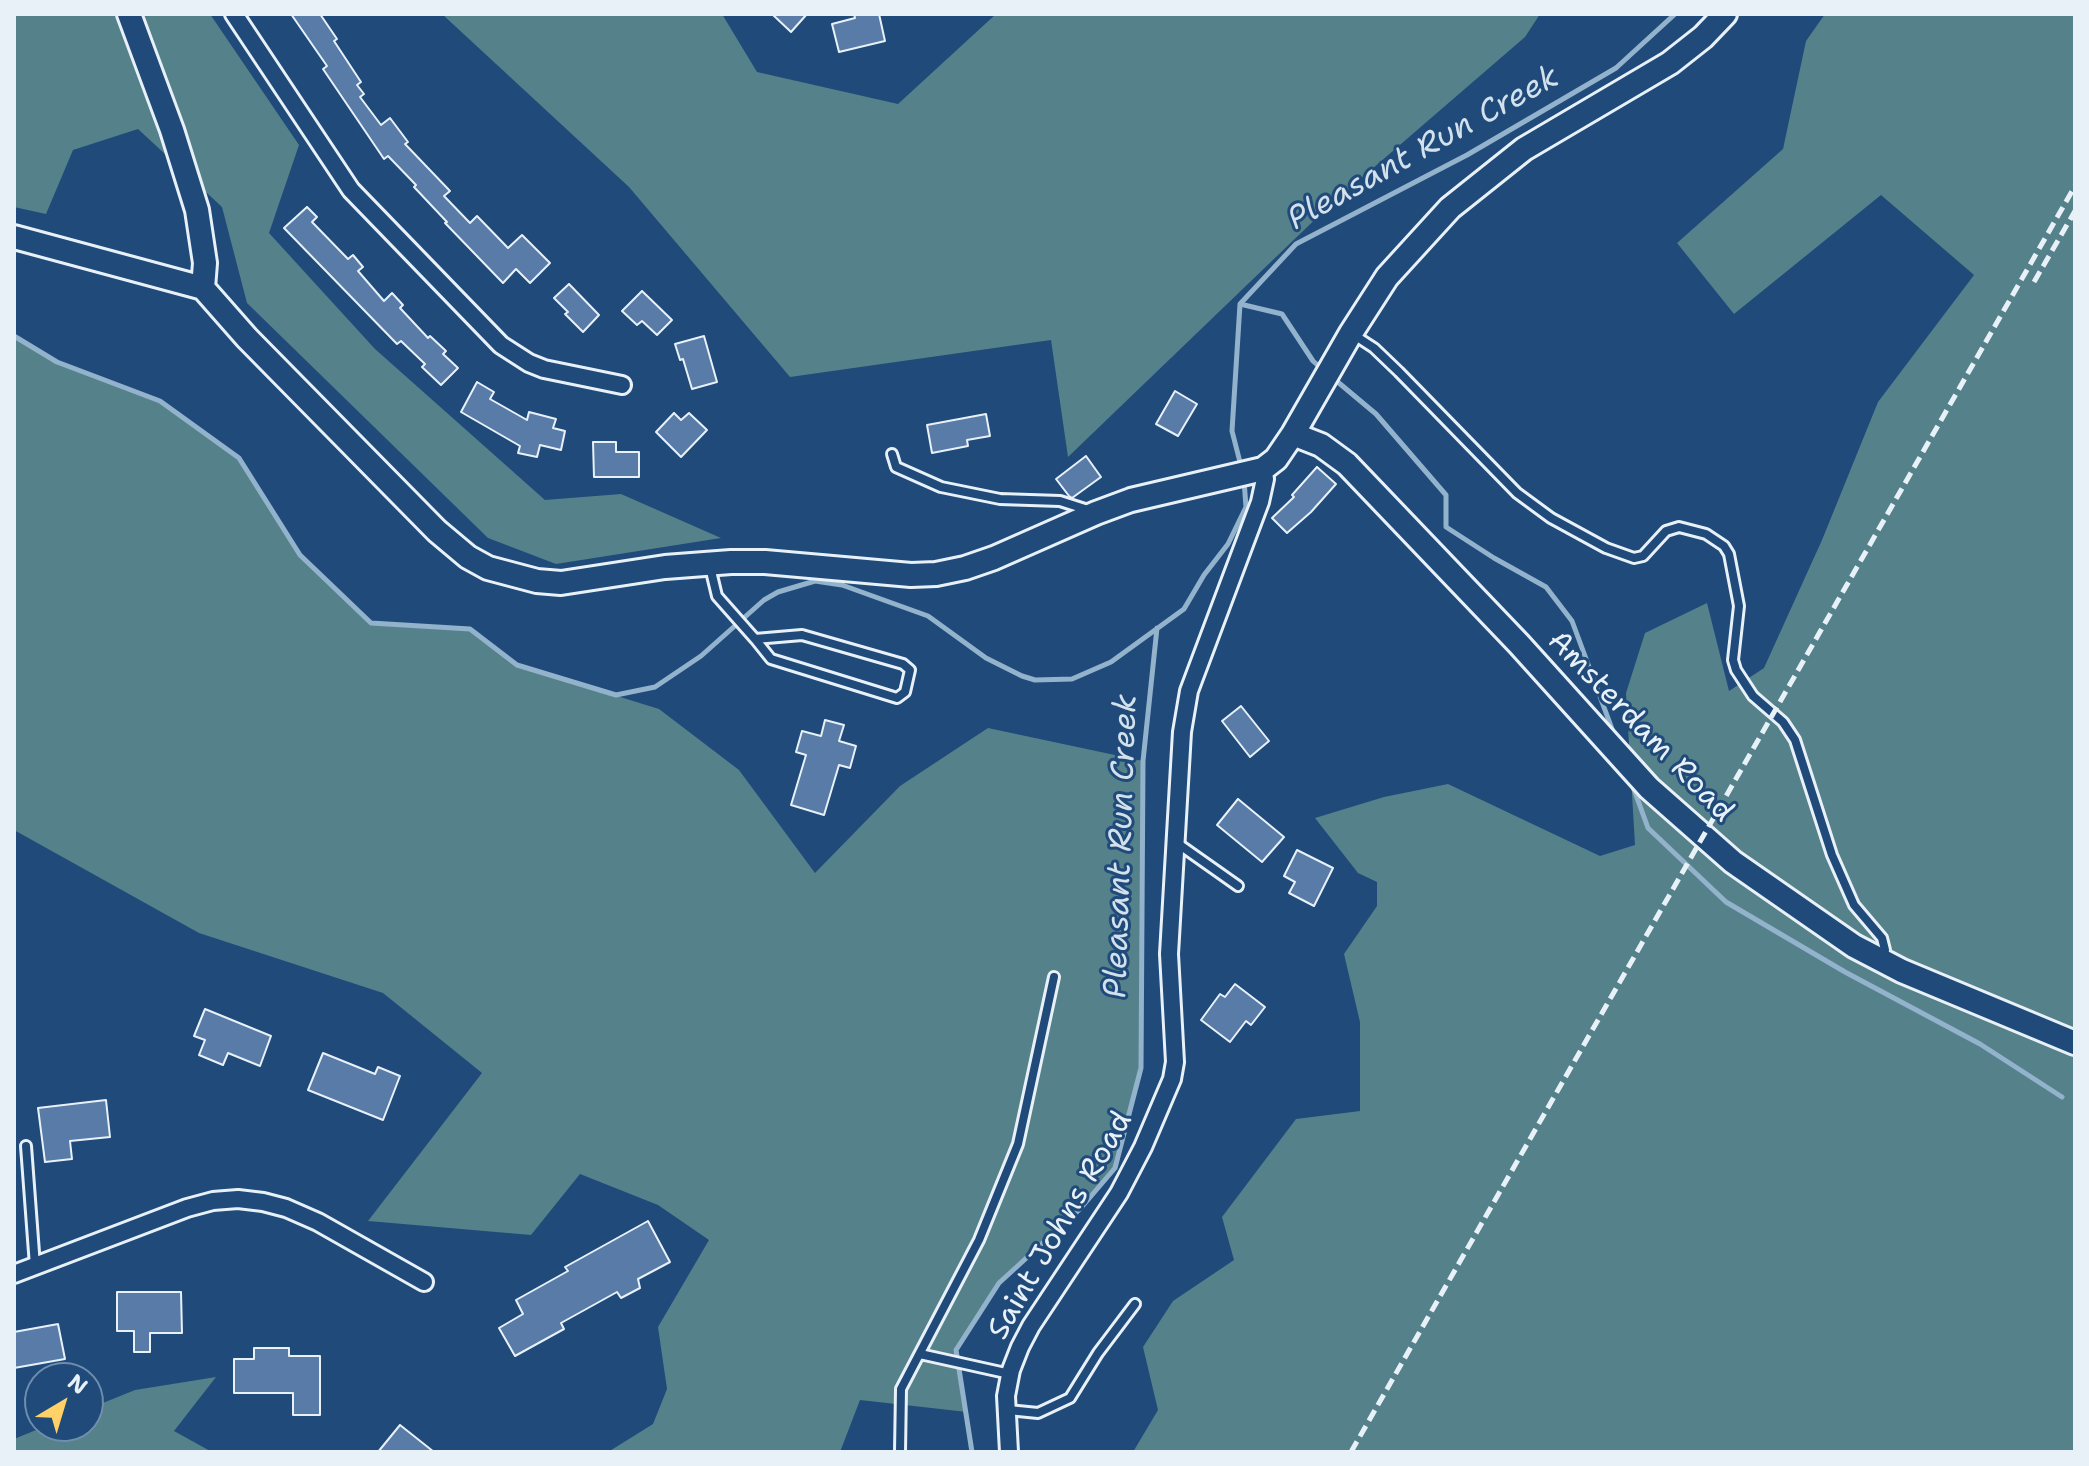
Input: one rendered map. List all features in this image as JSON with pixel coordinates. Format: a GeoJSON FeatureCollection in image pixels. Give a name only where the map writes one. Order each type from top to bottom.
{"type":"FeatureCollection","features":[{"type":"Feature","properties":{"kind":"street"},"geometry":{"type":"LineString","coordinates":[[129,14],[172,130],[197,210],[205,263],[203,288]]}},
{"type":"Feature","properties":{"kind":"street"},"geometry":{"type":"LineString","coordinates":[[234,14],[351,190],[501,345],[544,369],[622,385]]}},
{"type":"Feature","properties":{"kind":"street"},"geometry":{"type":"LineString","coordinates":[[14,237],[203,288],[247,338],[437,531],[468,557],[488,568],[537,581],[561,583],[708,563],[765,562],[911,575],[936,574],[994,558],[1131,500],[1258,471],[1276,459],[1387,277],[1450,208],[1524,149],[1670,63],[1703,37],[1725,14]]}},
{"type":"Feature","properties":{"kind":"street","name":"Amsterdam Road"},"geometry":{"type":"LineString","coordinates":[[1293,434],[1321,445],[1347,464],[1519,644],[1649,788],[1704,838],[1807,916],[1854,946],[1882,961],[2075,1043]]}},
{"type":"Feature","properties":{"kind":"street","name":"Saint Johns Road"},"geometry":{"type":"LineString","coordinates":[[1009,1452],[1006,1396],[1010,1375],[1031,1326],[1119,1193],[1172,1079],[1175,1062],[1169,954],[1182,732],[1189,691],[1260,502],[1265,479],[1258,471]]}},
{"type":"Feature","properties":{"kind":"street"},"geometry":{"type":"LineString","coordinates":[[14,1274],[187,1208],[238,1199],[286,1208],[318,1222],[424,1282]]}},
{"type":"Feature","properties":{"kind":"lane"},"geometry":{"type":"LineString","coordinates":[[1351,333],[1374,348],[1399,372],[1517,493],[1551,518],[1606,548],[1634,558],[1643,556],[1666,531],[1679,527],[1706,534],[1724,546],[1729,554],[1739,606],[1733,660],[1736,670],[1753,696],[1783,722],[1795,740],[1832,855],[1854,905],[1882,938],[1885,950],[1882,961]]}},
{"type":"Feature","properties":{"kind":"lane"},"geometry":{"type":"LineString","coordinates":[[892,454],[896,467],[941,487],[1000,499],[1060,501],[1096,513]]}},
{"type":"Feature","properties":{"kind":"lane"},"geometry":{"type":"LineString","coordinates":[[708,563],[717,596],[771,659],[897,698],[905,692],[910,670],[903,664],[802,635],[752,636]]}},
{"type":"Feature","properties":{"kind":"lane"},"geometry":{"type":"LineString","coordinates":[[1176,843],[1238,886]]}},
{"type":"Feature","properties":{"kind":"lane"},"geometry":{"type":"LineString","coordinates":[[900,1452],[901,1389],[979,1240],[1018,1144],[1054,977]]}},
{"type":"Feature","properties":{"kind":"lane"},"geometry":{"type":"LineString","coordinates":[[26,1146],[35,1267]]}},
{"type":"Feature","properties":{"kind":"lane"},"geometry":{"type":"LineString","coordinates":[[1007,1410],[1038,1413],[1070,1398],[1098,1353],[1135,1304]]}},
{"type":"Feature","properties":{"kind":"lane"},"geometry":{"type":"LineString","coordinates":[[920,1354],[1010,1375]]}},
{"type":"Feature","properties":{"kind":"green space"},"geometry":{"type":"Polygon","coordinates":[[[14,14],[210,14],[299,145],[269,233],[375,349],[545,500],[621,494],[721,538],[556,564],[488,538],[247,303],[222,207],[138,129],[73,150],[46,214],[14,207],[14,14]]]}},
{"type":"Feature","properties":{"kind":"green space"},"geometry":{"type":"Polygon","coordinates":[[[442,14],[722,14],[757,72],[898,104],[996,14],[1540,14],[1525,37],[1328,207],[1068,457],[1051,340],[790,377],[629,187],[442,14]]]}},
{"type":"Feature","properties":{"kind":"green space"},"geometry":{"type":"Polygon","coordinates":[[[1825,14],[2075,14],[2075,1452],[1133,1452],[1158,1410],[1143,1347],[1173,1301],[1234,1260],[1222,1217],[1296,1119],[1360,1111],[1360,1022],[1344,954],[1377,906],[1377,882],[1358,873],[1315,818],[1384,797],[1448,784],[1600,856],[1635,845],[1626,693],[1645,633],[1707,603],[1729,691],[1764,668],[1822,540],[1878,402],[1974,275],[1881,195],[1734,314],[1677,243],[1783,149],[1806,41],[1825,14]]]}},
{"type":"Feature","properties":{"kind":"green space"},"geometry":{"type":"Polygon","coordinates":[[[14,336],[57,362],[160,401],[239,458],[300,555],[371,622],[470,629],[517,665],[659,709],[739,770],[815,873],[900,786],[988,728],[1143,761],[1141,1068],[1115,1168],[1080,1209],[999,1283],[956,1350],[967,1412],[860,1400],[840,1452],[608,1452],[653,1424],[667,1389],[658,1327],[709,1240],[658,1205],[580,1174],[531,1235],[368,1221],[482,1073],[383,993],[199,933],[14,830],[14,336]]]}},
{"type":"Feature","properties":{"kind":"green space"},"geometry":{"type":"Polygon","coordinates":[[[216,1377],[174,1431],[212,1452],[14,1452],[14,1439],[24,1435],[24,1442],[104,1442],[104,1403],[135,1390],[216,1377]]]}},
{"type":"Feature","properties":{"kind":"building"},"geometry":{"type":"Polygon","coordinates":[[[291,14],[320,14],[361,82],[357,85],[364,94],[360,97],[381,125],[390,118],[408,142],[405,144],[450,191],[444,196],[470,223],[477,216],[508,248],[522,235],[550,263],[530,283],[516,269],[503,283],[445,223],[414,187],[416,185],[388,156],[384,159],[323,69],[327,66],[291,14]]]}},
{"type":"Feature","properties":{"kind":"building"},"geometry":{"type":"Polygon","coordinates":[[[772,14],[807,14],[791,32],[772,14]]]}},
{"type":"Feature","properties":{"kind":"building"},"geometry":{"type":"Polygon","coordinates":[[[854,14],[879,14],[885,41],[839,52],[832,24],[855,18],[854,14]]]}},
{"type":"Feature","properties":{"kind":"building"},"geometry":{"type":"Polygon","coordinates":[[[307,207],[317,217],[312,222],[348,259],[353,255],[363,267],[358,271],[384,301],[392,293],[403,305],[400,308],[428,338],[430,336],[446,351],[443,354],[458,368],[441,385],[422,367],[425,364],[401,341],[397,344],[284,228],[307,207]]]}},
{"type":"Feature","properties":{"kind":"building"},"geometry":{"type":"Polygon","coordinates":[[[569,284],[599,315],[583,332],[554,298],[569,284]]]}},
{"type":"Feature","properties":{"kind":"building"},"geometry":{"type":"Polygon","coordinates":[[[642,291],[672,320],[657,335],[642,321],[637,325],[622,311],[642,291]]]}},
{"type":"Feature","properties":{"kind":"building"},"geometry":{"type":"Polygon","coordinates":[[[704,336],[717,382],[692,389],[675,344],[704,336]]]}},
{"type":"Feature","properties":{"kind":"building"},"geometry":{"type":"Polygon","coordinates":[[[477,382],[494,392],[490,399],[527,420],[529,412],[556,419],[553,428],[565,431],[561,450],[540,445],[537,457],[518,453],[520,446],[461,412],[477,382]]]}},
{"type":"Feature","properties":{"kind":"building"},"geometry":{"type":"Polygon","coordinates":[[[1175,391],[1197,404],[1178,436],[1156,424],[1175,391]]]}},
{"type":"Feature","properties":{"kind":"building"},"geometry":{"type":"Polygon","coordinates":[[[674,413],[681,420],[689,413],[707,430],[681,457],[656,432],[674,413]]]}},
{"type":"Feature","properties":{"kind":"building"},"geometry":{"type":"Polygon","coordinates":[[[986,414],[990,436],[967,440],[968,446],[932,453],[927,425],[986,414]]]}},
{"type":"Feature","properties":{"kind":"building"},"geometry":{"type":"Polygon","coordinates":[[[593,442],[616,442],[616,452],[639,452],[639,477],[594,477],[593,442]]]}},
{"type":"Feature","properties":{"kind":"building"},"geometry":{"type":"Polygon","coordinates":[[[1086,456],[1101,477],[1072,498],[1056,479],[1086,456]]]}},
{"type":"Feature","properties":{"kind":"building"},"geometry":{"type":"Polygon","coordinates":[[[1317,467],[1336,484],[1287,533],[1272,518],[1294,497],[1292,495],[1317,467]]]}},
{"type":"Feature","properties":{"kind":"building"},"geometry":{"type":"Polygon","coordinates":[[[1241,706],[1269,741],[1250,757],[1222,721],[1241,706]]]}},
{"type":"Feature","properties":{"kind":"building"},"geometry":{"type":"Polygon","coordinates":[[[825,720],[844,725],[839,741],[856,746],[850,768],[839,765],[824,815],[791,805],[806,755],[796,752],[802,731],[821,736],[825,720]]]}},
{"type":"Feature","properties":{"kind":"building"},"geometry":{"type":"Polygon","coordinates":[[[1238,799],[1284,837],[1262,862],[1217,825],[1238,799]]]}},
{"type":"Feature","properties":{"kind":"building"},"geometry":{"type":"Polygon","coordinates":[[[1297,850],[1333,868],[1314,906],[1289,893],[1295,882],[1284,876],[1297,850]]]}},
{"type":"Feature","properties":{"kind":"building"},"geometry":{"type":"Polygon","coordinates":[[[1235,984],[1265,1007],[1251,1025],[1246,1021],[1230,1042],[1201,1020],[1220,994],[1225,997],[1235,984]]]}},
{"type":"Feature","properties":{"kind":"building"},"geometry":{"type":"Polygon","coordinates":[[[205,1009],[271,1036],[260,1066],[228,1053],[223,1065],[199,1055],[205,1040],[194,1036],[205,1009]]]}},
{"type":"Feature","properties":{"kind":"building"},"geometry":{"type":"Polygon","coordinates":[[[323,1053],[375,1074],[378,1067],[400,1076],[383,1120],[308,1090],[323,1053]]]}},
{"type":"Feature","properties":{"kind":"building"},"geometry":{"type":"Polygon","coordinates":[[[106,1100],[110,1137],[70,1141],[72,1159],[45,1162],[38,1108],[106,1100]]]}},
{"type":"Feature","properties":{"kind":"building"},"geometry":{"type":"Polygon","coordinates":[[[648,1221],[670,1262],[638,1279],[640,1288],[621,1298],[617,1292],[561,1323],[564,1329],[515,1356],[499,1328],[523,1314],[516,1300],[568,1271],[565,1267],[648,1221]]]}},
{"type":"Feature","properties":{"kind":"building"},"geometry":{"type":"Polygon","coordinates":[[[117,1292],[181,1292],[182,1333],[150,1333],[150,1352],[134,1352],[134,1331],[117,1331],[117,1292]]]}},
{"type":"Feature","properties":{"kind":"building"},"geometry":{"type":"Polygon","coordinates":[[[58,1324],[65,1359],[24,1362],[24,1366],[14,1368],[14,1332],[58,1324]]]}},
{"type":"Feature","properties":{"kind":"building"},"geometry":{"type":"Polygon","coordinates":[[[254,1348],[289,1348],[289,1356],[320,1356],[320,1415],[293,1415],[293,1393],[234,1393],[234,1359],[254,1359],[254,1348]]]}},
{"type":"Feature","properties":{"kind":"building"},"geometry":{"type":"Polygon","coordinates":[[[400,1425],[434,1452],[378,1452],[400,1425]]]}},
{"type":"Feature","properties":{"kind":"waterway","name":"Pleasant Run Creek"},"geometry":{"type":"LineString","coordinates":[[1241,466],[1232,431],[1240,304],[1296,244],[1467,155],[1616,68],[1675,14]]}},
{"type":"Feature","properties":{"kind":"waterway"},"geometry":{"type":"LineString","coordinates":[[1240,304],[1282,314],[1313,361],[1322,369]]}},
{"type":"Feature","properties":{"kind":"waterway"},"geometry":{"type":"LineString","coordinates":[[14,336],[57,362],[160,401],[239,458],[300,555],[371,623],[470,629],[517,665],[616,695],[655,687],[701,656],[764,600],[778,592],[815,581],[842,585],[928,616],[986,658],[1022,676],[1035,680],[1072,679],[1111,662],[1184,609],[1204,575],[1228,544],[1246,507],[1244,480]]}},
{"type":"Feature","properties":{"kind":"waterway"},"geometry":{"type":"LineString","coordinates":[[1333,378],[1376,414],[1446,495],[1446,527],[1546,587],[1572,621],[1615,737]]}},
{"type":"Feature","properties":{"kind":"waterway","name":"Pleasant Run Creek"},"geometry":{"type":"LineString","coordinates":[[972,1452],[956,1350],[999,1283],[1080,1209],[1115,1168],[1141,1068],[1143,761],[1157,628]]}},
{"type":"Feature","properties":{"kind":"waterway"},"geometry":{"type":"LineString","coordinates":[[1632,784],[1648,828],[1726,902],[1845,972],[1980,1044],[2062,1097]]}},
{"type":"Feature","properties":{"kind":"railway"},"geometry":{"type":"LineString","coordinates":[[1351,1452],[2075,186]]}},
{"type":"Feature","properties":{"kind":"railway"},"geometry":{"type":"LineString","coordinates":[[2034,282],[2075,211]]}}]}
